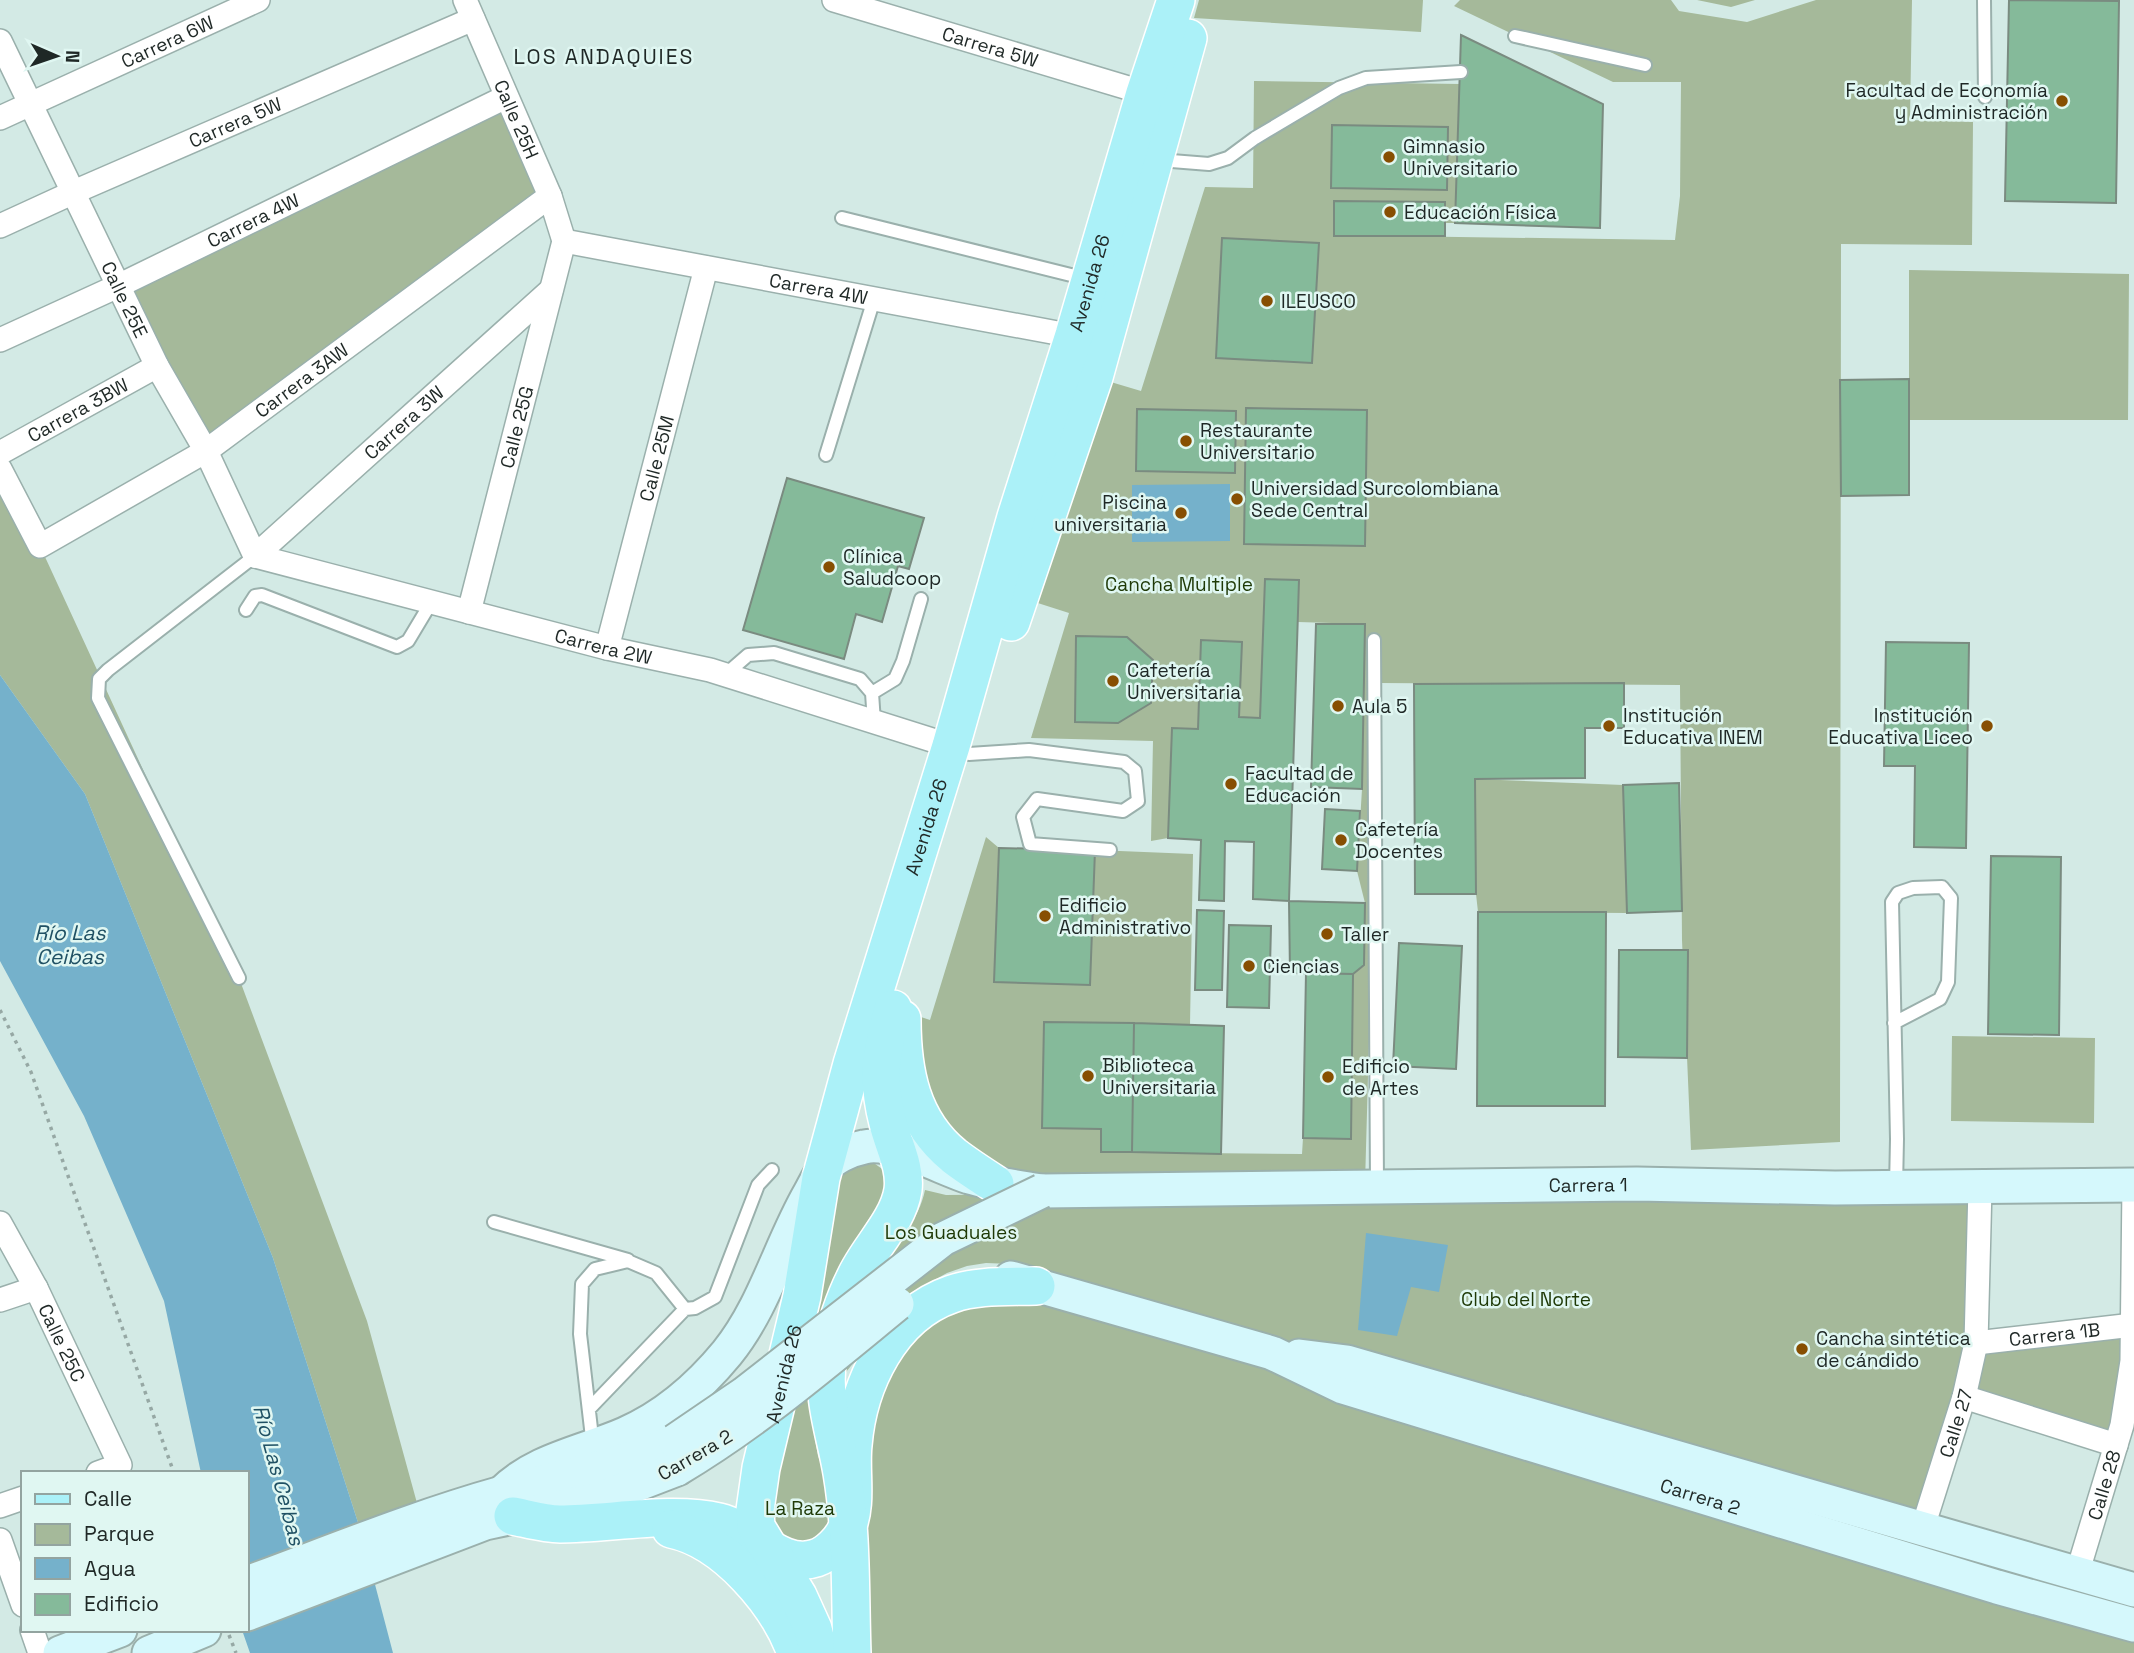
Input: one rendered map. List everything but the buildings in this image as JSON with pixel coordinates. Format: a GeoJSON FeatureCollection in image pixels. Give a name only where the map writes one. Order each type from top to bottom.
{"type":"FeatureCollection","features":[{"type":"Feature","properties":{"kind":"main road","name":"Avenida 26"},"geometry":{"type":"LineString","coordinates":[[852,1653],[842,1473],[831,1420],[827,1379],[828,1361],[854,1278],[897,1207],[903,1190],[902,1168],[881,1095],[879,1067],[883,1045],[960,750],[1016,517],[1089,339],[1141,157],[1145,93],[1176,0]]}},
{"type":"Feature","properties":{"kind":"main road","name":"Avenida 26"},"geometry":{"type":"LineString","coordinates":[[1089,339],[1090,280],[1141,157],[1199,0]]}},
{"type":"Feature","properties":{"kind":"main road","name":"Avenida 26"},"geometry":{"type":"LineString","coordinates":[[819,1653],[813,1629],[798,1596],[756,1527],[755,1510],[761,1468],[803,1296],[823,1169],[852,1064],[960,750]]}},
{"type":"Feature","properties":{"kind":"main road"},"geometry":{"type":"LineString","coordinates":[[902,977],[903,1052],[911,1096],[931,1133],[953,1155],[995,1184]]}},
{"type":"Feature","properties":{"kind":"main road"},"geometry":{"type":"LineString","coordinates":[[1036,1286],[995,1287],[953,1293],[920,1308],[890,1341],[867,1380],[858,1408],[853,1446],[852,1504],[847,1529],[839,1541],[818,1558],[806,1561],[784,1556],[721,1522],[690,1519],[558,1524],[500,1510],[516,1478],[634,1430],[669,1410],[698,1385],[728,1352],[749,1320],[801,1208],[823,1169],[835,1158],[866,1146],[897,1149],[940,1167],[995,1184],[1042,1191]]}},
{"type":"Feature","properties":{"kind":"main road","name":"Carrera 1"},"geometry":{"type":"LineString","coordinates":[[1042,1191],[1637,1184],[1896,1188],[2134,1185]]}},
{"type":"Feature","properties":{"kind":"main road","name":"Carrera 2"},"geometry":{"type":"LineString","coordinates":[[676,1455],[744,1394],[943,1239],[1042,1191]]}},
{"type":"Feature","properties":{"kind":"main road","name":"Carrera 2"},"geometry":{"type":"LineString","coordinates":[[248,1614],[629,1460],[676,1455],[716,1446],[758,1416],[897,1304],[958,1276],[980,1272],[999,1275],[1272,1353],[1347,1362],[2134,1590]]}},
{"type":"Feature","properties":{"kind":"main road","name":"Carrera 2"},"geometry":{"type":"LineString","coordinates":[[1272,1353],[1343,1387],[1997,1587],[2134,1625]]}},
{"type":"Feature","properties":{"kind":"main road","name":"Carrera 2"},"geometry":{"type":"LineString","coordinates":[[248,1583],[440,1511],[500,1510]]}},
{"type":"Feature","properties":{"kind":"main road"},"geometry":{"type":"LineString","coordinates":[[611,1521],[690,1534],[726,1555],[780,1620],[796,1653]]}},
{"type":"Feature","properties":{"kind":"main road"},"geometry":{"type":"LineString","coordinates":[[60,1653],[115,1632]]}},
{"type":"Feature","properties":{"kind":"street","name":"Carrera 6W"},"geometry":{"type":"LineString","coordinates":[[0,118],[258,0]]}},
{"type":"Feature","properties":{"kind":"street","name":"Carrera 5W"},"geometry":{"type":"LineString","coordinates":[[834,0],[1145,93]]}},
{"type":"Feature","properties":{"kind":"street","name":"Carrera 5W"},"geometry":{"type":"LineString","coordinates":[[0,226],[469,10]]}},
{"type":"Feature","properties":{"kind":"street","name":"Calle 25H"},"geometry":{"type":"LineString","coordinates":[[469,10],[550,196],[564,241]]}},
{"type":"Feature","properties":{"kind":"street","name":"Calle 25E"},"geometry":{"type":"LineString","coordinates":[[0,41],[157,366],[206,452],[256,556]]}},
{"type":"Feature","properties":{"kind":"street","name":"Carrera 4W"},"geometry":{"type":"LineString","coordinates":[[0,340],[118,286],[506,97]]}},
{"type":"Feature","properties":{"kind":"street","name":"Carrera 3AW"},"geometry":{"type":"LineString","coordinates":[[0,469],[40,546],[206,452],[550,196]]}},
{"type":"Feature","properties":{"kind":"street","name":"Carrera 4W"},"geometry":{"type":"LineString","coordinates":[[564,241],[1089,339]]}},
{"type":"Feature","properties":{"kind":"street","name":"Calle 25G"},"geometry":{"type":"LineString","coordinates":[[469,612],[564,241]]}},
{"type":"Feature","properties":{"kind":"street","name":"Calle 25M"},"geometry":{"type":"LineString","coordinates":[[607,648],[706,268]]}},
{"type":"Feature","properties":{"kind":"street","name":"Carrera 3W"},"geometry":{"type":"LineString","coordinates":[[256,556],[551,290]]}},
{"type":"Feature","properties":{"kind":"street","name":"Carrera 3BW"},"geometry":{"type":"LineString","coordinates":[[0,453],[157,366]]}},
{"type":"Feature","properties":{"kind":"street","name":"Carrera 2W"},"geometry":{"type":"LineString","coordinates":[[256,556],[607,648],[676,661],[960,750]]}},
{"type":"Feature","properties":{"kind":"street","name":"Calle 28"},"geometry":{"type":"LineString","coordinates":[[2077,1574],[2124,1434],[2133,1361],[2134,1185]]}},
{"type":"Feature","properties":{"kind":"street","name":"Calle 27"},"geometry":{"type":"LineString","coordinates":[[1922,1530],[1964,1397],[1976,1343],[1980,1187]]}},
{"type":"Feature","properties":{"kind":"street","name":"Calle 25C"},"geometry":{"type":"LineString","coordinates":[[0,1223],[36,1288],[109,1469]]}},
{"type":"Feature","properties":{"kind":"street"},"geometry":{"type":"LineString","coordinates":[[0,1300],[36,1288]]}},
{"type":"Feature","properties":{"kind":"street","name":"Carrera 1B"},"geometry":{"type":"LineString","coordinates":[[1976,1343],[2133,1325]]}},
{"type":"Feature","properties":{"kind":"street"},"geometry":{"type":"LineString","coordinates":[[1964,1397],[2124,1434]]}},
{"type":"Feature","properties":{"kind":"street"},"geometry":{"type":"LineString","coordinates":[[0,1506],[21,1499]]}},
{"type":"Feature","properties":{"kind":"street"},"geometry":{"type":"LineString","coordinates":[[0,1540],[21,1599]]}},
{"type":"Feature","properties":{"kind":"street"},"geometry":{"type":"LineString","coordinates":[[33,1632],[40,1653]]}},
{"type":"Feature","properties":{"kind":"lane"},"geometry":{"type":"LineString","coordinates":[[1984,0],[1985,97]]}},
{"type":"Feature","properties":{"kind":"lane"},"geometry":{"type":"LineString","coordinates":[[1515,36],[1645,65]]}},
{"type":"Feature","properties":{"kind":"lane"},"geometry":{"type":"LineString","coordinates":[[1141,157],[1209,164],[1228,158],[1255,138],[1339,88],[1366,78],[1461,72]]}},
{"type":"Feature","properties":{"kind":"lane"},"geometry":{"type":"LineString","coordinates":[[842,218],[1090,280]]}},
{"type":"Feature","properties":{"kind":"lane"},"geometry":{"type":"LineString","coordinates":[[826,455],[874,299]]}},
{"type":"Feature","properties":{"kind":"lane"},"geometry":{"type":"LineString","coordinates":[[239,978],[98,698],[99,679],[108,670],[256,556]]}},
{"type":"Feature","properties":{"kind":"lane"},"geometry":{"type":"LineString","coordinates":[[246,610],[256,596],[262,595],[397,647],[408,641],[432,601]]}},
{"type":"Feature","properties":{"kind":"lane"},"geometry":{"type":"LineString","coordinates":[[872,693],[895,679],[903,661],[921,598]]}},
{"type":"Feature","properties":{"kind":"lane"},"geometry":{"type":"LineString","coordinates":[[1374,640],[1377,1188]]}},
{"type":"Feature","properties":{"kind":"lane"},"geometry":{"type":"LineString","coordinates":[[725,675],[748,655],[775,653],[860,679],[872,693],[874,722]]}},
{"type":"Feature","properties":{"kind":"lane"},"geometry":{"type":"LineString","coordinates":[[960,750],[1029,750],[1124,762],[1135,771],[1138,801],[1123,811],[1037,799],[1023,817],[1030,844],[1110,850]]}},
{"type":"Feature","properties":{"kind":"lane"},"geometry":{"type":"LineString","coordinates":[[1895,1023],[1940,999],[1948,982],[1951,898],[1942,887],[1905,890],[1898,893],[1892,902],[1896,1188]]}},
{"type":"Feature","properties":{"kind":"lane"},"geometry":{"type":"LineString","coordinates":[[589,1409],[685,1309],[695,1308],[715,1297],[758,1185],[772,1170]]}},
{"type":"Feature","properties":{"kind":"lane"},"geometry":{"type":"LineString","coordinates":[[494,1222],[628,1261],[656,1273],[685,1309]]}},
{"type":"Feature","properties":{"kind":"lane"},"geometry":{"type":"LineString","coordinates":[[593,1446],[580,1334],[582,1284],[595,1269],[628,1261]]}},
{"type":"Feature","properties":{"kind":"path"},"geometry":{"type":"LineString","coordinates":[[0,1010],[31,1072],[173,1471]]}},
{"type":"Feature","properties":{"kind":"path"},"geometry":{"type":"LineString","coordinates":[[229,1632],[236,1653]]}},
{"type":"Feature","properties":{"kind":"green space"},"geometry":{"type":"Polygon","coordinates":[[[1199,0],[1423,0],[1421,32],[1194,18],[1199,0]]]}},
{"type":"Feature","properties":{"kind":"green space"},"geometry":{"type":"Polygon","coordinates":[[[1460,0],[1671,0],[1679,11],[1747,22],[1816,0],[1912,0],[1910,120],[1973,122],[1972,245],[1841,244],[1840,1142],[1691,1150],[1682,940],[1680,685],[1379,683],[1365,1184],[1976,1188],[1974,1347],[2131,1326],[2134,1431],[2121,1426],[2117,1443],[1962,1393],[1926,1530],[1616,1440],[2134,1625],[2134,1653],[864,1653],[853,1446],[890,1341],[1011,1264],[986,1263],[967,1266],[947,1273],[909,1294],[846,1372],[866,1304],[884,1265],[918,1211],[925,1190],[946,1195],[1037,1194],[935,1129],[894,1008],[930,1020],[986,837],[999,848],[995,982],[1090,985],[1095,850],[1193,854],[1190,1025],[1044,1022],[1042,1128],[1101,1129],[1101,1152],[1302,1154],[1303,1138],[1350,1139],[1353,974],[1364,965],[1365,903],[1357,871],[1362,789],[1365,624],[1298,622],[1299,580],[1265,579],[1260,718],[1239,717],[1242,642],[1201,640],[1198,729],[1172,728],[1168,838],[1151,841],[1153,741],[1031,738],[1069,613],[1019,597],[1094,377],[1141,391],[1205,187],[1253,188],[1254,81],[1461,84],[1455,223],[1445,223],[1445,202],[1335,201],[1391,236],[1675,240],[1680,196],[1681,82],[1613,82],[1454,6],[1460,0]]]}},
{"type":"Feature","properties":{"kind":"green space"},"geometry":{"type":"Polygon","coordinates":[[[1697,0],[1755,0],[1731,7],[1697,0]]]}},
{"type":"Feature","properties":{"kind":"green space"},"geometry":{"type":"Polygon","coordinates":[[[505,98],[545,197],[199,450],[119,286],[505,98]]]}},
{"type":"Feature","properties":{"kind":"green space"},"geometry":{"type":"Polygon","coordinates":[[[1909,270],[2129,274],[2128,420],[1909,420],[1909,270]]]}},
{"type":"Feature","properties":{"kind":"green space"},"geometry":{"type":"Polygon","coordinates":[[[0,469],[40,546],[239,978],[367,1321],[420,1514],[362,1535],[273,1258],[85,794],[0,675],[0,469]]]}},
{"type":"Feature","properties":{"kind":"green space"},"geometry":{"type":"Polygon","coordinates":[[[1475,779],[1623,785],[1627,913],[1478,912],[1475,779]]]}},
{"type":"Feature","properties":{"kind":"green space"},"geometry":{"type":"Polygon","coordinates":[[[1952,1036],[2095,1038],[2094,1123],[1951,1121],[1952,1036]]]}},
{"type":"Feature","properties":{"kind":"green space","name":"La Raza"},"geometry":{"type":"Polygon","coordinates":[[[871,1161],[885,1171],[885,1189],[881,1201],[838,1274],[810,1367],[808,1399],[818,1456],[829,1484],[831,1523],[818,1540],[792,1544],[769,1524],[835,1183],[848,1169],[871,1161]]]}},
{"type":"Feature","properties":{"kind":"water","name":"Piscina universitaria"},"geometry":{"type":"Polygon","coordinates":[[[1230,484],[1230,541],[1132,542],[1132,485],[1230,484]]]}},
{"type":"Feature","properties":{"kind":"water","name":"Río Las Ceibas"},"geometry":{"type":"Polygon","coordinates":[[[0,675],[85,794],[273,1258],[362,1535],[393,1653],[250,1653],[243,1632],[248,1632],[248,1471],[201,1471],[164,1301],[84,1116],[0,961],[0,675]]]}},
{"type":"Feature","properties":{"kind":"water"},"geometry":{"type":"Polygon","coordinates":[[[1366,1233],[1448,1245],[1439,1292],[1411,1287],[1397,1336],[1358,1330],[1366,1233]]]}},
{"type":"Feature","properties":{"kind":"place","name":"Facultad de Economía y Administración"},"geometry":{"type":"Point","coordinates":[2062,101]}},
{"type":"Feature","properties":{"kind":"place","name":"Gimnasio Universitario"},"geometry":{"type":"Point","coordinates":[1389,157]}},
{"type":"Feature","properties":{"kind":"place","name":"Educación Física"},"geometry":{"type":"Point","coordinates":[1390,212]}},
{"type":"Feature","properties":{"kind":"place","name":"ILEUSCO"},"geometry":{"type":"Point","coordinates":[1267,301]}},
{"type":"Feature","properties":{"kind":"place","name":"Restaurante Universitario"},"geometry":{"type":"Point","coordinates":[1186,441]}},
{"type":"Feature","properties":{"kind":"place","name":"Universidad Surcolombiana Sede Central"},"geometry":{"type":"Point","coordinates":[1237,499]}},
{"type":"Feature","properties":{"kind":"place","name":"Piscina universitaria"},"geometry":{"type":"Point","coordinates":[1181,513]}},
{"type":"Feature","properties":{"kind":"place","name":"Clínica Saludcoop"},"geometry":{"type":"Point","coordinates":[829,567]}},
{"type":"Feature","properties":{"kind":"place","name":"Cafetería Universitaria"},"geometry":{"type":"Point","coordinates":[1113,681]}},
{"type":"Feature","properties":{"kind":"place","name":"Aula 5"},"geometry":{"type":"Point","coordinates":[1338,706]}},
{"type":"Feature","properties":{"kind":"place","name":"Institución Educativa INEM"},"geometry":{"type":"Point","coordinates":[1609,726]}},
{"type":"Feature","properties":{"kind":"place","name":"Institución Educativa Liceo"},"geometry":{"type":"Point","coordinates":[1987,726]}},
{"type":"Feature","properties":{"kind":"place","name":"Facultad de Educación"},"geometry":{"type":"Point","coordinates":[1231,784]}},
{"type":"Feature","properties":{"kind":"place","name":"Cafetería Docentes"},"geometry":{"type":"Point","coordinates":[1341,840]}},
{"type":"Feature","properties":{"kind":"place","name":"Edificio Administrativo"},"geometry":{"type":"Point","coordinates":[1045,916]}},
{"type":"Feature","properties":{"kind":"place","name":"Taller"},"geometry":{"type":"Point","coordinates":[1327,934]}},
{"type":"Feature","properties":{"kind":"place","name":"Ciencias"},"geometry":{"type":"Point","coordinates":[1249,966]}},
{"type":"Feature","properties":{"kind":"place","name":"Biblioteca Universitaria"},"geometry":{"type":"Point","coordinates":[1088,1076]}},
{"type":"Feature","properties":{"kind":"place","name":"Edificio de Artes"},"geometry":{"type":"Point","coordinates":[1328,1077]}},
{"type":"Feature","properties":{"kind":"place","name":"Cancha sintética de cándido"},"geometry":{"type":"Point","coordinates":[1802,1349]}},
{"type":"Feature","properties":{"kind":"district","name":"LOS ANDAQUIES"},"geometry":{"type":"Point","coordinates":[604,56]}},
{"type":"Feature","properties":{"kind":"park label","name":"Cancha Multiple"},"geometry":{"type":"Point","coordinates":[1179,584]}},
{"type":"Feature","properties":{"kind":"park label","name":"Los Guaduales"},"geometry":{"type":"Point","coordinates":[951,1232]}},
{"type":"Feature","properties":{"kind":"park label","name":"Club del Norte"},"geometry":{"type":"Point","coordinates":[1526,1299]}}]}
